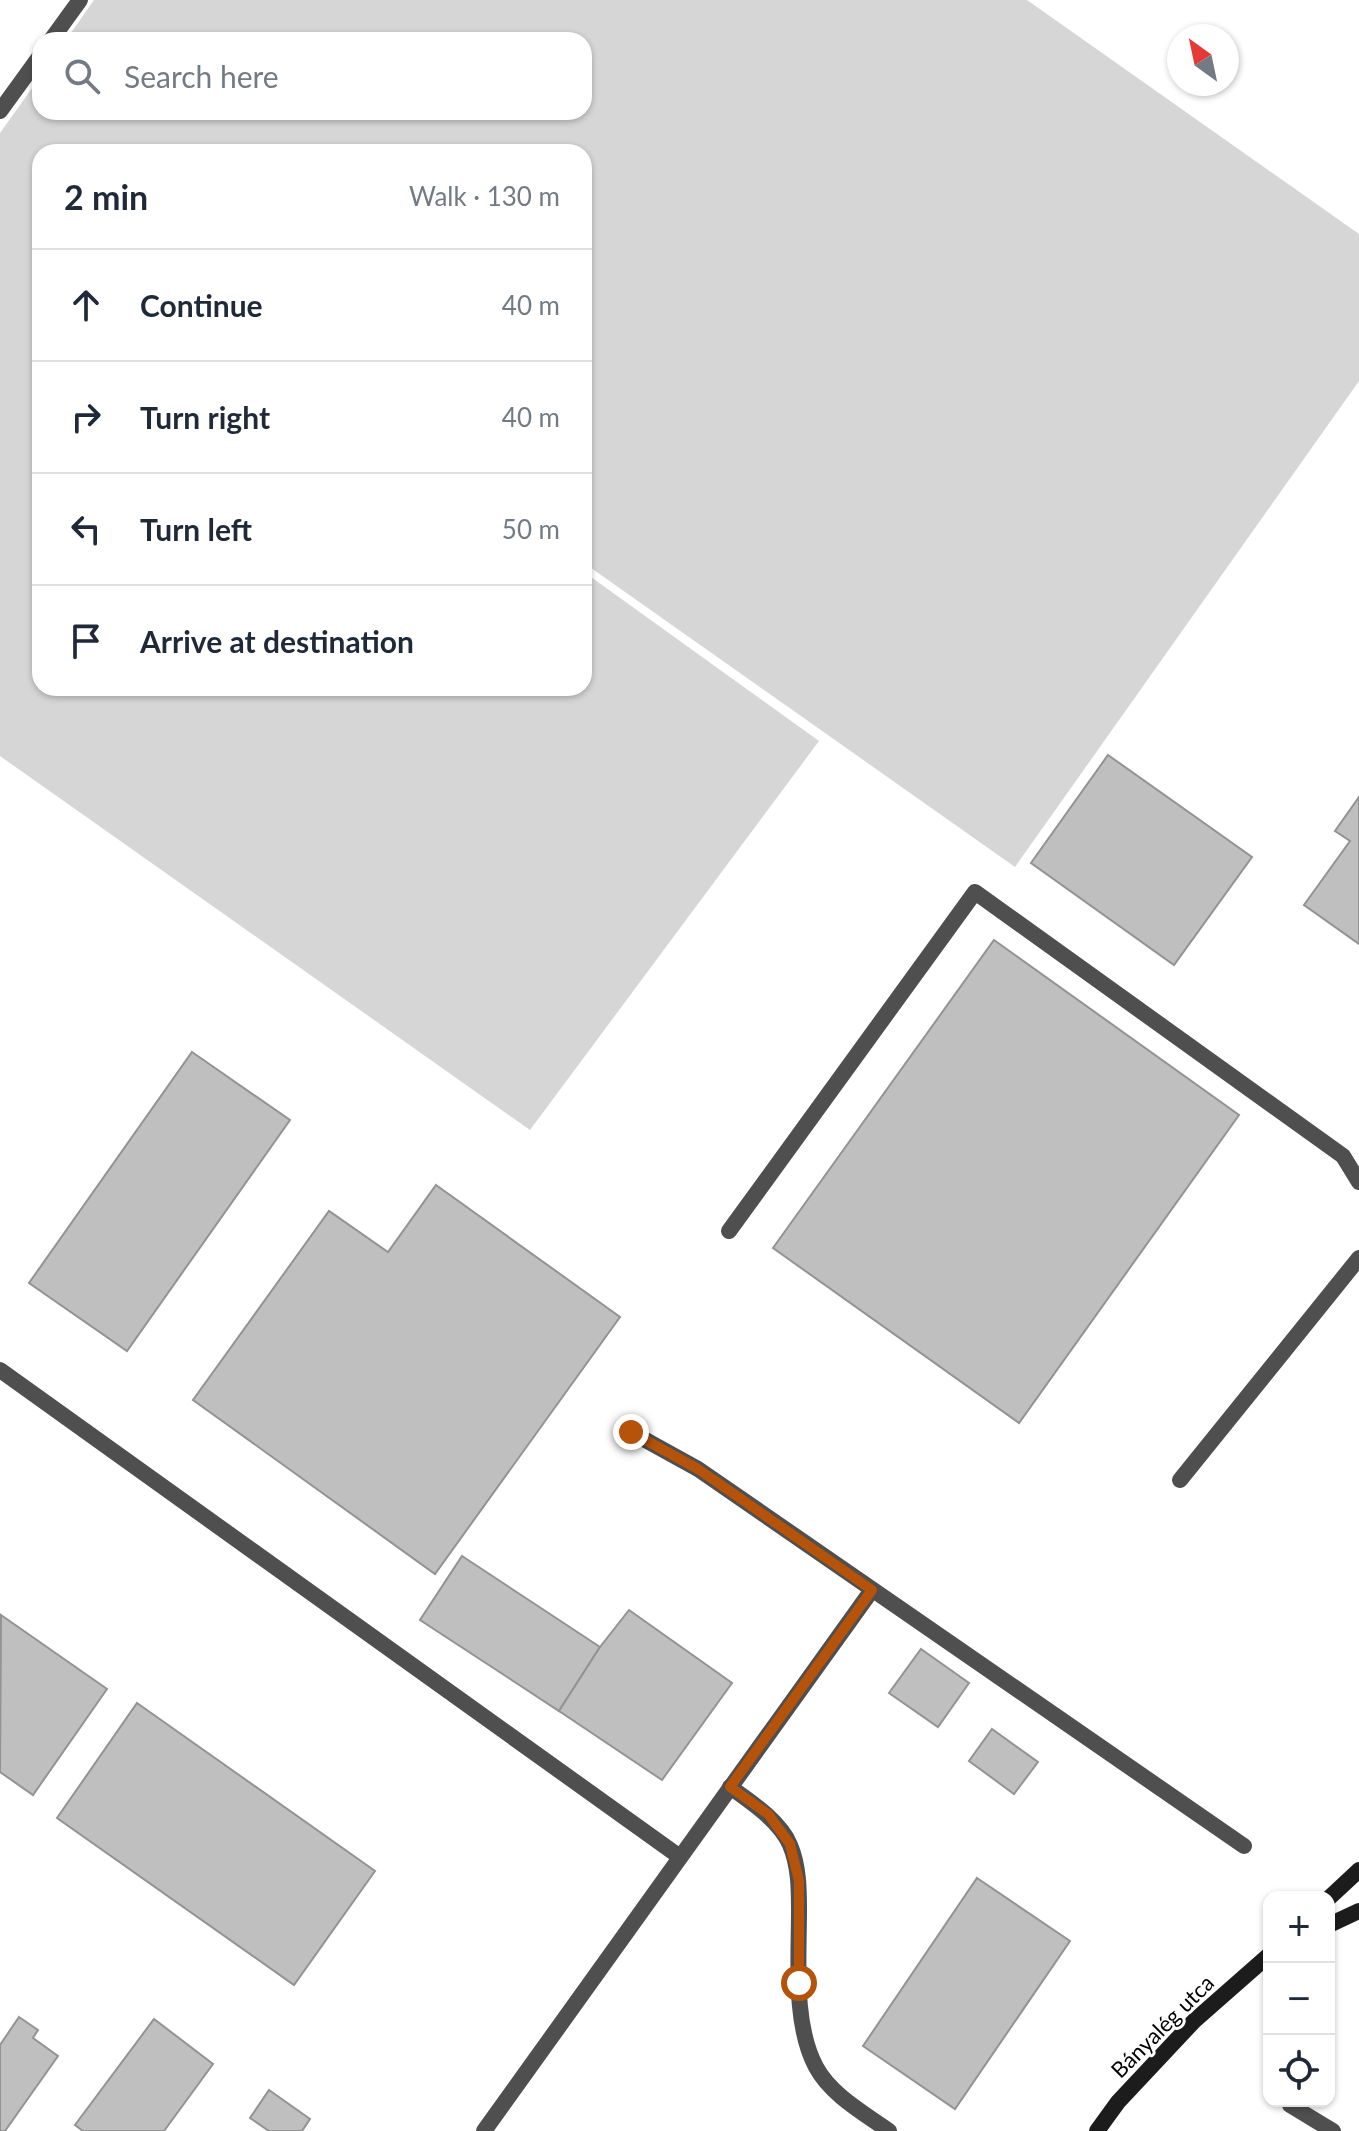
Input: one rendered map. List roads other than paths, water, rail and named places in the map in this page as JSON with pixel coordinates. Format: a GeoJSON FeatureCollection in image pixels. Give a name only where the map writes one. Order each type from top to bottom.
{"type":"FeatureCollection","features":[{"type":"Feature","properties":{"kind":"street"},"geometry":{"type":"LineString","coordinates":[[1335,1892],[1359,1870]]}},
{"type":"Feature","properties":{"kind":"street"},"geometry":{"type":"LineString","coordinates":[[1335,1922],[1359,1911]]}},
{"type":"Feature","properties":{"kind":"street","name":"Bányalég utca"},"geometry":{"type":"LineString","coordinates":[[1097,2131],[1118,2102],[1194,2021],[1263,1961]]}},
{"type":"Feature","properties":{"kind":"lane"},"geometry":{"type":"LineString","coordinates":[[57,32],[80,0]]}},
{"type":"Feature","properties":{"kind":"lane"},"geometry":{"type":"LineString","coordinates":[[0,111],[32,67]]}},
{"type":"Feature","properties":{"kind":"lane"},"geometry":{"type":"LineString","coordinates":[[729,1231],[975,892],[1343,1156],[1359,1182]]}},
{"type":"Feature","properties":{"kind":"lane"},"geometry":{"type":"LineString","coordinates":[[1180,1480],[1359,1258]]}},
{"type":"Feature","properties":{"kind":"lane"},"geometry":{"type":"LineString","coordinates":[[0,1370],[680,1857]]}},
{"type":"Feature","properties":{"kind":"lane"},"geometry":{"type":"LineString","coordinates":[[631,1432],[698,1469],[1244,1846]]}},
{"type":"Feature","properties":{"kind":"lane"},"geometry":{"type":"LineString","coordinates":[[484,2131],[872,1590]]}},
{"type":"Feature","properties":{"kind":"lane"},"geometry":{"type":"LineString","coordinates":[[730,1787],[768,1814],[790,1844],[799,1881],[799,1983],[804,2033],[816,2068],[835,2091],[889,2131]]}},
{"type":"Feature","properties":{"kind":"lane"},"geometry":{"type":"LineString","coordinates":[[1293,2107],[1333,2131]]}}]}
